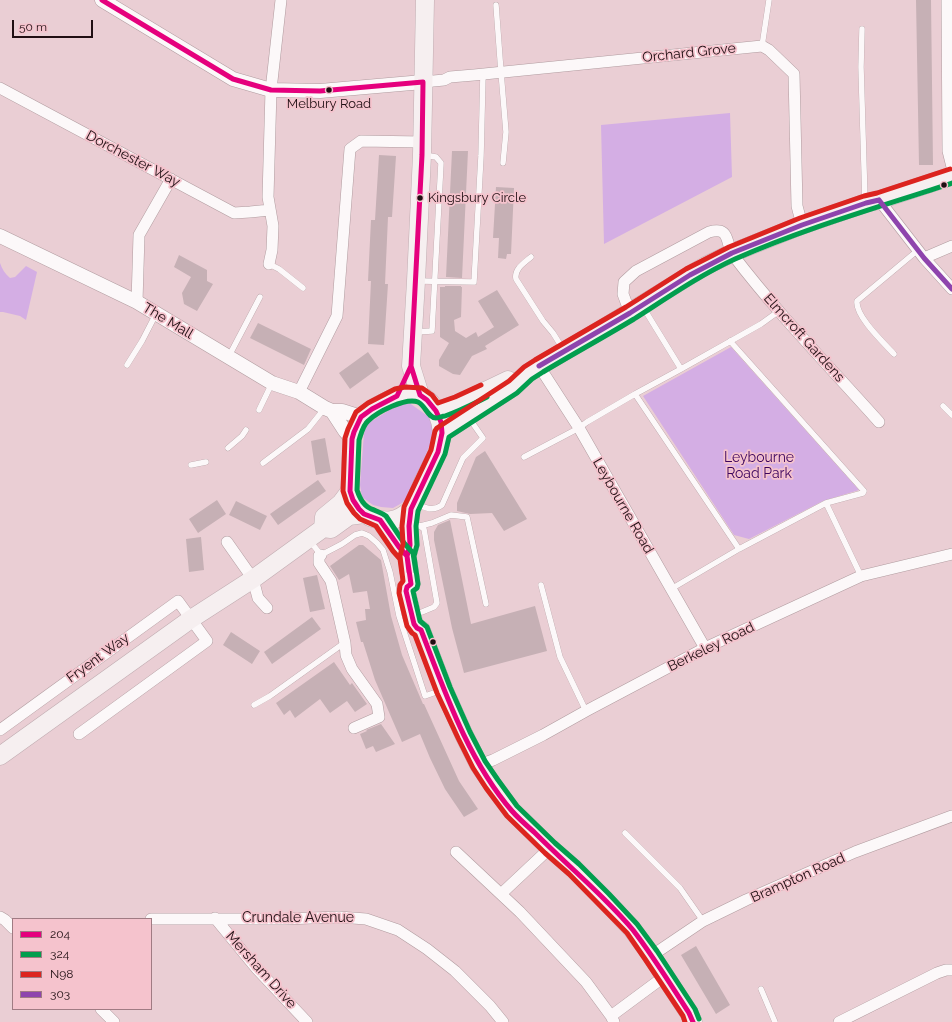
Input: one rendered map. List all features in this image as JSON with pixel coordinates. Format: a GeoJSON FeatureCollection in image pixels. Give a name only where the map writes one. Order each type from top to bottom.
{"type":"FeatureCollection","features":[{"type":"Feature","properties":{"kind":"main road"},"geometry":{"type":"LineString","coordinates":[[420,395],[411,366],[422,149],[425,0]]}},
{"type":"Feature","properties":{"kind":"main road"},"geometry":{"type":"LineString","coordinates":[[442,433],[513,387],[533,370],[690,275],[732,253],[802,225],[952,176]]}},
{"type":"Feature","properties":{"kind":"main road"},"geometry":{"type":"LineString","coordinates":[[397,396],[411,366]]}},
{"type":"Feature","properties":{"kind":"main road"},"geometry":{"type":"LineString","coordinates":[[436,411],[458,404],[508,380],[533,370]]}},
{"type":"Feature","properties":{"kind":"main road"},"geometry":{"type":"LineString","coordinates":[[407,556],[372,517],[359,509],[353,500],[350,491],[352,439],[361,417],[372,409],[397,396],[405,394],[420,395],[427,400],[436,411],[442,433],[438,452],[413,516],[410,545],[407,556],[410,584],[406,591],[414,624],[421,630],[444,690],[464,735],[479,765],[512,811],[574,869],[632,929],[665,976],[689,1013],[693,1022]]}},
{"type":"Feature","properties":{"kind":"main road","name":"Fryent Way"},"geometry":{"type":"LineString","coordinates":[[323,528],[324,517],[341,503],[350,491]]}},
{"type":"Feature","properties":{"kind":"main road","name":"Fryent Way"},"geometry":{"type":"LineString","coordinates":[[0,756],[191,619],[253,579],[323,528],[331,529],[349,516],[372,517]]}},
{"type":"Feature","properties":{"kind":"main road"},"geometry":{"type":"LineString","coordinates":[[372,517],[390,520],[413,516]]}},
{"type":"Feature","properties":{"kind":"main road"},"geometry":{"type":"LineString","coordinates":[[410,584],[417,588],[425,623],[421,630]]}},
{"type":"Feature","properties":{"kind":"street"},"geometry":{"type":"LineString","coordinates":[[102,0],[233,79],[271,90],[320,91],[423,82]]}},
{"type":"Feature","properties":{"kind":"street"},"geometry":{"type":"LineString","coordinates":[[269,264],[272,250],[273,226],[268,197],[271,90],[281,0]]}},
{"type":"Feature","properties":{"kind":"street"},"geometry":{"type":"LineString","coordinates":[[947,0],[948,151],[952,166]]}},
{"type":"Feature","properties":{"kind":"street"},"geometry":{"type":"LineString","coordinates":[[762,46],[769,50],[794,74],[797,206],[802,225]]}},
{"type":"Feature","properties":{"kind":"street","name":"Orchard Grove"},"geometry":{"type":"LineString","coordinates":[[423,82],[444,80],[450,77],[762,46]]}},
{"type":"Feature","properties":{"kind":"street","name":"Dorchester Way"},"geometry":{"type":"LineString","coordinates":[[0,88],[234,212],[270,210]]}},
{"type":"Feature","properties":{"kind":"street"},"geometry":{"type":"LineString","coordinates":[[299,392],[337,316],[350,149],[361,141],[422,149]]}},
{"type":"Feature","properties":{"kind":"street"},"geometry":{"type":"LineString","coordinates":[[137,302],[139,235],[171,179]]}},
{"type":"Feature","properties":{"kind":"street"},"geometry":{"type":"LineString","coordinates":[[872,201],[952,289]]}},
{"type":"Feature","properties":{"kind":"street","name":"Elmcroft Gardens"},"geometry":{"type":"LineString","coordinates":[[636,309],[623,294],[624,282],[636,271],[709,232],[717,230],[723,232],[728,240],[732,253],[779,312],[879,422]]}},
{"type":"Feature","properties":{"kind":"street","name":"The Mall"},"geometry":{"type":"LineString","coordinates":[[0,236],[137,302],[272,382],[299,392],[328,409],[342,411],[361,417]]}},
{"type":"Feature","properties":{"kind":"street"},"geometry":{"type":"LineString","coordinates":[[921,254],[952,246]]}},
{"type":"Feature","properties":{"kind":"street","name":"Leybourne Road"},"geometry":{"type":"LineString","coordinates":[[533,370],[579,428],[705,648]]}},
{"type":"Feature","properties":{"kind":"street","name":"The Mall"},"geometry":{"type":"LineString","coordinates":[[328,409],[352,439]]}},
{"type":"Feature","properties":{"kind":"street"},"geometry":{"type":"LineString","coordinates":[[227,542],[253,579],[258,598],[267,608]]}},
{"type":"Feature","properties":{"kind":"street","name":"Berkeley Road"},"geometry":{"type":"LineString","coordinates":[[479,765],[493,760],[543,735],[705,648],[860,576],[952,554]]}},
{"type":"Feature","properties":{"kind":"street"},"geometry":{"type":"LineString","coordinates":[[321,556],[319,556],[319,563],[331,582],[345,643],[346,655],[352,668],[376,704],[379,717],[354,728]]}},
{"type":"Feature","properties":{"kind":"street","name":"Fryent Way"},"geometry":{"type":"LineString","coordinates":[[0,730],[178,600],[191,619]]}},
{"type":"Feature","properties":{"kind":"street"},"geometry":{"type":"LineString","coordinates":[[79,734],[207,641],[191,619]]}},
{"type":"Feature","properties":{"kind":"street","name":"Brampton Road"},"geometry":{"type":"LineString","coordinates":[[651,955],[703,921],[746,900],[855,852],[952,816]]}},
{"type":"Feature","properties":{"kind":"street"},"geometry":{"type":"LineString","coordinates":[[501,894],[550,848]]}},
{"type":"Feature","properties":{"kind":"street"},"geometry":{"type":"LineString","coordinates":[[456,852],[520,912],[586,982],[612,1019],[665,976]]}},
{"type":"Feature","properties":{"kind":"street","name":"Crundale Avenue"},"geometry":{"type":"LineString","coordinates":[[152,919],[284,919],[339,917],[373,921],[398,930],[427,949],[455,971],[490,1006],[503,1022]]}},
{"type":"Feature","properties":{"kind":"street","name":"Mersham Drive"},"geometry":{"type":"LineString","coordinates":[[216,918],[257,969],[307,1022]]}},
{"type":"Feature","properties":{"kind":"street"},"geometry":{"type":"LineString","coordinates":[[839,1022],[937,973],[952,970]]}},
{"type":"Feature","properties":{"kind":"street"},"geometry":{"type":"LineString","coordinates":[[102,1010],[114,1022]]}},
{"type":"Feature","properties":{"kind":"lane"},"geometry":{"type":"LineString","coordinates":[[762,46],[768,0]]}},
{"type":"Feature","properties":{"kind":"lane"},"geometry":{"type":"LineString","coordinates":[[496,5],[500,72],[506,132],[503,163]]}},
{"type":"Feature","properties":{"kind":"lane"},"geometry":{"type":"LineString","coordinates":[[862,29],[861,67],[872,201]]}},
{"type":"Feature","properties":{"kind":"lane"},"geometry":{"type":"LineString","coordinates":[[416,281],[474,282],[481,156],[483,74]]}},
{"type":"Feature","properties":{"kind":"lane"},"geometry":{"type":"LineString","coordinates":[[413,332],[432,332],[441,163],[436,157],[422,149]]}},
{"type":"Feature","properties":{"kind":"lane"},"geometry":{"type":"LineString","coordinates":[[894,354],[872,331],[856,305],[857,301],[860,297],[895,270],[921,254]]}},
{"type":"Feature","properties":{"kind":"lane"},"geometry":{"type":"LineString","coordinates":[[531,257],[517,270],[515,274],[516,279],[564,351]]}},
{"type":"Feature","properties":{"kind":"lane"},"geometry":{"type":"LineString","coordinates":[[269,264],[279,269],[303,288]]}},
{"type":"Feature","properties":{"kind":"lane"},"geometry":{"type":"LineString","coordinates":[[229,357],[260,297]]}},
{"type":"Feature","properties":{"kind":"lane"},"geometry":{"type":"LineString","coordinates":[[636,309],[681,369]]}},
{"type":"Feature","properties":{"kind":"lane"},"geometry":{"type":"LineString","coordinates":[[524,457],[579,428],[635,394],[761,324],[779,312]]}},
{"type":"Feature","properties":{"kind":"lane"},"geometry":{"type":"LineString","coordinates":[[127,365],[156,314]]}},
{"type":"Feature","properties":{"kind":"lane"},"geometry":{"type":"LineString","coordinates":[[671,589],[739,549],[826,503],[862,493],[863,490],[730,341]]}},
{"type":"Feature","properties":{"kind":"lane"},"geometry":{"type":"LineString","coordinates":[[259,410],[272,382]]}},
{"type":"Feature","properties":{"kind":"lane"},"geometry":{"type":"LineString","coordinates":[[635,394],[739,549]]}},
{"type":"Feature","properties":{"kind":"lane"},"geometry":{"type":"LineString","coordinates":[[943,406],[952,415]]}},
{"type":"Feature","properties":{"kind":"lane"},"geometry":{"type":"LineString","coordinates":[[263,463],[308,429],[328,409]]}},
{"type":"Feature","properties":{"kind":"lane"},"geometry":{"type":"LineString","coordinates":[[413,516],[442,505],[463,458],[483,438],[468,416]]}},
{"type":"Feature","properties":{"kind":"lane"},"geometry":{"type":"LineString","coordinates":[[228,448],[242,436],[246,430]]}},
{"type":"Feature","properties":{"kind":"lane"},"geometry":{"type":"LineString","coordinates":[[191,465],[206,462]]}},
{"type":"Feature","properties":{"kind":"lane"},"geometry":{"type":"LineString","coordinates":[[826,503],[860,576]]}},
{"type":"Feature","properties":{"kind":"lane"},"geometry":{"type":"LineString","coordinates":[[413,516],[432,523],[451,515],[467,517],[486,604]]}},
{"type":"Feature","properties":{"kind":"lane"},"geometry":{"type":"LineString","coordinates":[[413,516],[424,529],[437,603],[434,607],[422,612]]}},
{"type":"Feature","properties":{"kind":"lane"},"geometry":{"type":"LineString","coordinates":[[309,539],[321,556],[355,535],[362,533],[369,536],[377,543],[383,550],[390,572],[399,616],[425,696],[444,690]]}},
{"type":"Feature","properties":{"kind":"lane"},"geometry":{"type":"LineString","coordinates":[[541,584],[560,657],[586,711]]}},
{"type":"Feature","properties":{"kind":"lane"},"geometry":{"type":"LineString","coordinates":[[254,705],[270,696],[345,643]]}},
{"type":"Feature","properties":{"kind":"lane"},"geometry":{"type":"LineString","coordinates":[[625,833],[680,888],[703,921]]}},
{"type":"Feature","properties":{"kind":"lane"},"geometry":{"type":"LineString","coordinates":[[761,989],[775,1022]]}},
{"type":"Feature","properties":{"kind":"green space"},"geometry":{"type":"Polygon","coordinates":[[[730,113],[732,177],[604,244],[601,125],[730,113]]]}},
{"type":"Feature","properties":{"kind":"green space"},"geometry":{"type":"Polygon","coordinates":[[[0,263],[10,278],[15,277],[26,266],[37,272],[26,320],[20,316],[0,312],[0,263]]]}},
{"type":"Feature","properties":{"kind":"green space","name":"Leybourne Road Park"},"geometry":{"type":"Polygon","coordinates":[[[731,347],[859,490],[823,501],[749,539],[734,535],[643,396],[731,347]]]}},
{"type":"Feature","properties":{"kind":"green space"},"geometry":{"type":"Polygon","coordinates":[[[408,402],[429,417],[433,437],[409,496],[402,503],[393,508],[373,505],[362,497],[360,485],[364,433],[367,424],[401,403],[408,402]]]}},
{"type":"Feature","properties":{"kind":"building"},"geometry":{"type":"Polygon","coordinates":[[[916,0],[931,0],[933,165],[919,165],[916,0]]]}},
{"type":"Feature","properties":{"kind":"building"},"geometry":{"type":"Polygon","coordinates":[[[452,151],[468,151],[462,278],[446,277],[452,151]]]}},
{"type":"Feature","properties":{"kind":"building"},"geometry":{"type":"Polygon","coordinates":[[[379,155],[396,156],[392,217],[388,217],[385,284],[388,284],[384,345],[368,344],[371,281],[368,281],[371,220],[375,220],[379,155]]]}},
{"type":"Feature","properties":{"kind":"building"},"geometry":{"type":"Polygon","coordinates":[[[496,187],[514,188],[511,254],[507,254],[506,259],[498,258],[499,238],[493,238],[496,187]]]}},
{"type":"Feature","properties":{"kind":"building"},"geometry":{"type":"Polygon","coordinates":[[[179,255],[207,270],[207,281],[213,284],[197,311],[184,304],[182,293],[191,277],[174,267],[179,255]]]}},
{"type":"Feature","properties":{"kind":"building"},"geometry":{"type":"Polygon","coordinates":[[[440,287],[462,287],[461,317],[454,320],[455,331],[466,338],[476,332],[478,337],[494,327],[478,301],[497,290],[519,325],[485,346],[487,349],[472,356],[460,375],[453,374],[439,366],[439,360],[449,343],[440,337],[440,287]]]}},
{"type":"Feature","properties":{"kind":"building"},"geometry":{"type":"Polygon","coordinates":[[[258,323],[311,349],[304,365],[250,338],[258,323]]]}},
{"type":"Feature","properties":{"kind":"building"},"geometry":{"type":"Polygon","coordinates":[[[368,352],[379,368],[350,389],[339,373],[368,352]]]}},
{"type":"Feature","properties":{"kind":"building"},"geometry":{"type":"Polygon","coordinates":[[[325,438],[331,472],[316,475],[311,441],[325,438]]]}},
{"type":"Feature","properties":{"kind":"building"},"geometry":{"type":"Polygon","coordinates":[[[485,451],[527,519],[504,531],[492,513],[470,514],[457,511],[457,503],[476,457],[485,451]]]}},
{"type":"Feature","properties":{"kind":"building"},"geometry":{"type":"Polygon","coordinates":[[[318,480],[326,491],[278,525],[270,514],[318,480]]]}},
{"type":"Feature","properties":{"kind":"building"},"geometry":{"type":"Polygon","coordinates":[[[217,500],[226,514],[198,533],[189,519],[217,500]]]}},
{"type":"Feature","properties":{"kind":"building"},"geometry":{"type":"Polygon","coordinates":[[[236,501],[267,516],[260,530],[229,515],[236,501]]]}},
{"type":"Feature","properties":{"kind":"building"},"geometry":{"type":"Polygon","coordinates":[[[450,520],[471,624],[535,606],[547,651],[464,673],[452,628],[434,540],[434,532],[438,525],[450,520]]]}},
{"type":"Feature","properties":{"kind":"building"},"geometry":{"type":"Polygon","coordinates":[[[201,537],[204,570],[189,572],[186,539],[201,537]]]}},
{"type":"Feature","properties":{"kind":"building"},"geometry":{"type":"Polygon","coordinates":[[[359,545],[363,545],[381,560],[391,616],[402,655],[459,781],[478,809],[464,817],[445,789],[420,734],[402,742],[375,680],[363,642],[361,642],[356,622],[366,620],[365,609],[370,609],[367,591],[353,593],[349,574],[339,580],[330,566],[359,545]]]}},
{"type":"Feature","properties":{"kind":"building"},"geometry":{"type":"Polygon","coordinates":[[[317,575],[325,609],[310,612],[303,578],[317,575]]]}},
{"type":"Feature","properties":{"kind":"building"},"geometry":{"type":"Polygon","coordinates":[[[312,617],[321,629],[272,664],[264,652],[312,617]]]}},
{"type":"Feature","properties":{"kind":"building"},"geometry":{"type":"Polygon","coordinates":[[[231,632],[260,651],[252,664],[223,645],[231,632]]]}},
{"type":"Feature","properties":{"kind":"building"},"geometry":{"type":"Polygon","coordinates":[[[334,662],[350,685],[352,683],[367,704],[355,712],[347,701],[330,713],[320,699],[295,718],[290,710],[284,715],[276,703],[334,662]]]}},
{"type":"Feature","properties":{"kind":"building"},"geometry":{"type":"Polygon","coordinates":[[[381,724],[395,744],[376,752],[373,746],[366,749],[360,734],[381,724]]]}},
{"type":"Feature","properties":{"kind":"building"},"geometry":{"type":"Polygon","coordinates":[[[696,946],[730,1005],[716,1014],[681,955],[696,946]]]}},
{"type":"Feature","properties":{"kind":"transit line","name":"204"},"geometry":{"type":"LineString","coordinates":[[102,0],[233,79],[271,90],[320,91],[423,82]]}},
{"type":"Feature","properties":{"kind":"transit line","name":"204"},"geometry":{"type":"LineString","coordinates":[[423,82],[422,155],[411,366],[420,395],[427,400],[436,411],[441,422],[442,433],[438,452],[411,509],[409,526],[410,545],[407,556],[411,584],[407,587],[406,591],[414,624],[421,630],[449,701],[470,748],[496,791],[512,811],[595,890],[630,926],[662,971],[689,1013],[693,1022]]}},
{"type":"Feature","properties":{"kind":"transit line","name":"N98"},"geometry":{"type":"LineString","coordinates":[[685,1022],[683,1016],[627,933],[569,874],[507,816],[473,768],[437,693],[415,635],[407,626],[399,593],[400,585],[403,581],[400,556],[403,544],[402,526],[404,507],[431,450],[437,428],[509,381],[524,367],[535,360],[626,307],[686,269],[729,247],[800,218],[950,169]]}},
{"type":"Feature","properties":{"kind":"transit line","name":"324"},"geometry":{"type":"LineString","coordinates":[[699,1019],[695,1009],[657,951],[637,924],[579,864],[517,806],[485,761],[450,687],[427,627],[420,621],[413,591],[417,588],[418,584],[414,556],[417,545],[416,526],[418,511],[445,454],[449,437],[517,393],[532,379],[543,372],[634,319],[696,279],[722,265],[788,237],[952,183]]}},
{"type":"Feature","properties":{"kind":"transit line","name":"303"},"geometry":{"type":"LineString","coordinates":[[879,200],[924,258],[952,289]]}},
{"type":"Feature","properties":{"kind":"transit line","name":"303"},"geometry":{"type":"LineString","coordinates":[[539,366],[630,313],[690,275],[732,253],[802,225],[879,200]]}},
{"type":"Feature","properties":{"kind":"transit line","name":"204"},"geometry":{"type":"LineString","coordinates":[[409,572],[407,556],[380,520],[364,514],[359,509],[353,500],[350,491],[352,439],[354,432],[361,417],[372,409],[397,396],[411,366],[412,347]]}},
{"type":"Feature","properties":{"kind":"transit line","name":"N98"},"geometry":{"type":"LineString","coordinates":[[402,574],[400,559],[376,526],[360,519],[347,503],[343,491],[345,438],[348,429],[356,412],[368,403],[395,389],[405,387],[422,388],[432,395],[438,403],[481,385]]}},
{"type":"Feature","properties":{"kind":"transit line","name":"324"},"geometry":{"type":"LineString","coordinates":[[416,572],[413,553],[404,543],[386,516],[368,507],[358,493],[359,440],[362,430],[372,417],[399,403],[413,401],[418,402],[431,416],[436,418],[456,412],[487,397]]}},
{"type":"Feature","properties":{"kind":"place","name":"Melbury Road"},"geometry":{"type":"Point","coordinates":[329,90]}},
{"type":"Feature","properties":{"kind":"place","name":"Kingsbury Circle"},"geometry":{"type":"Point","coordinates":[420,198]}}]}
